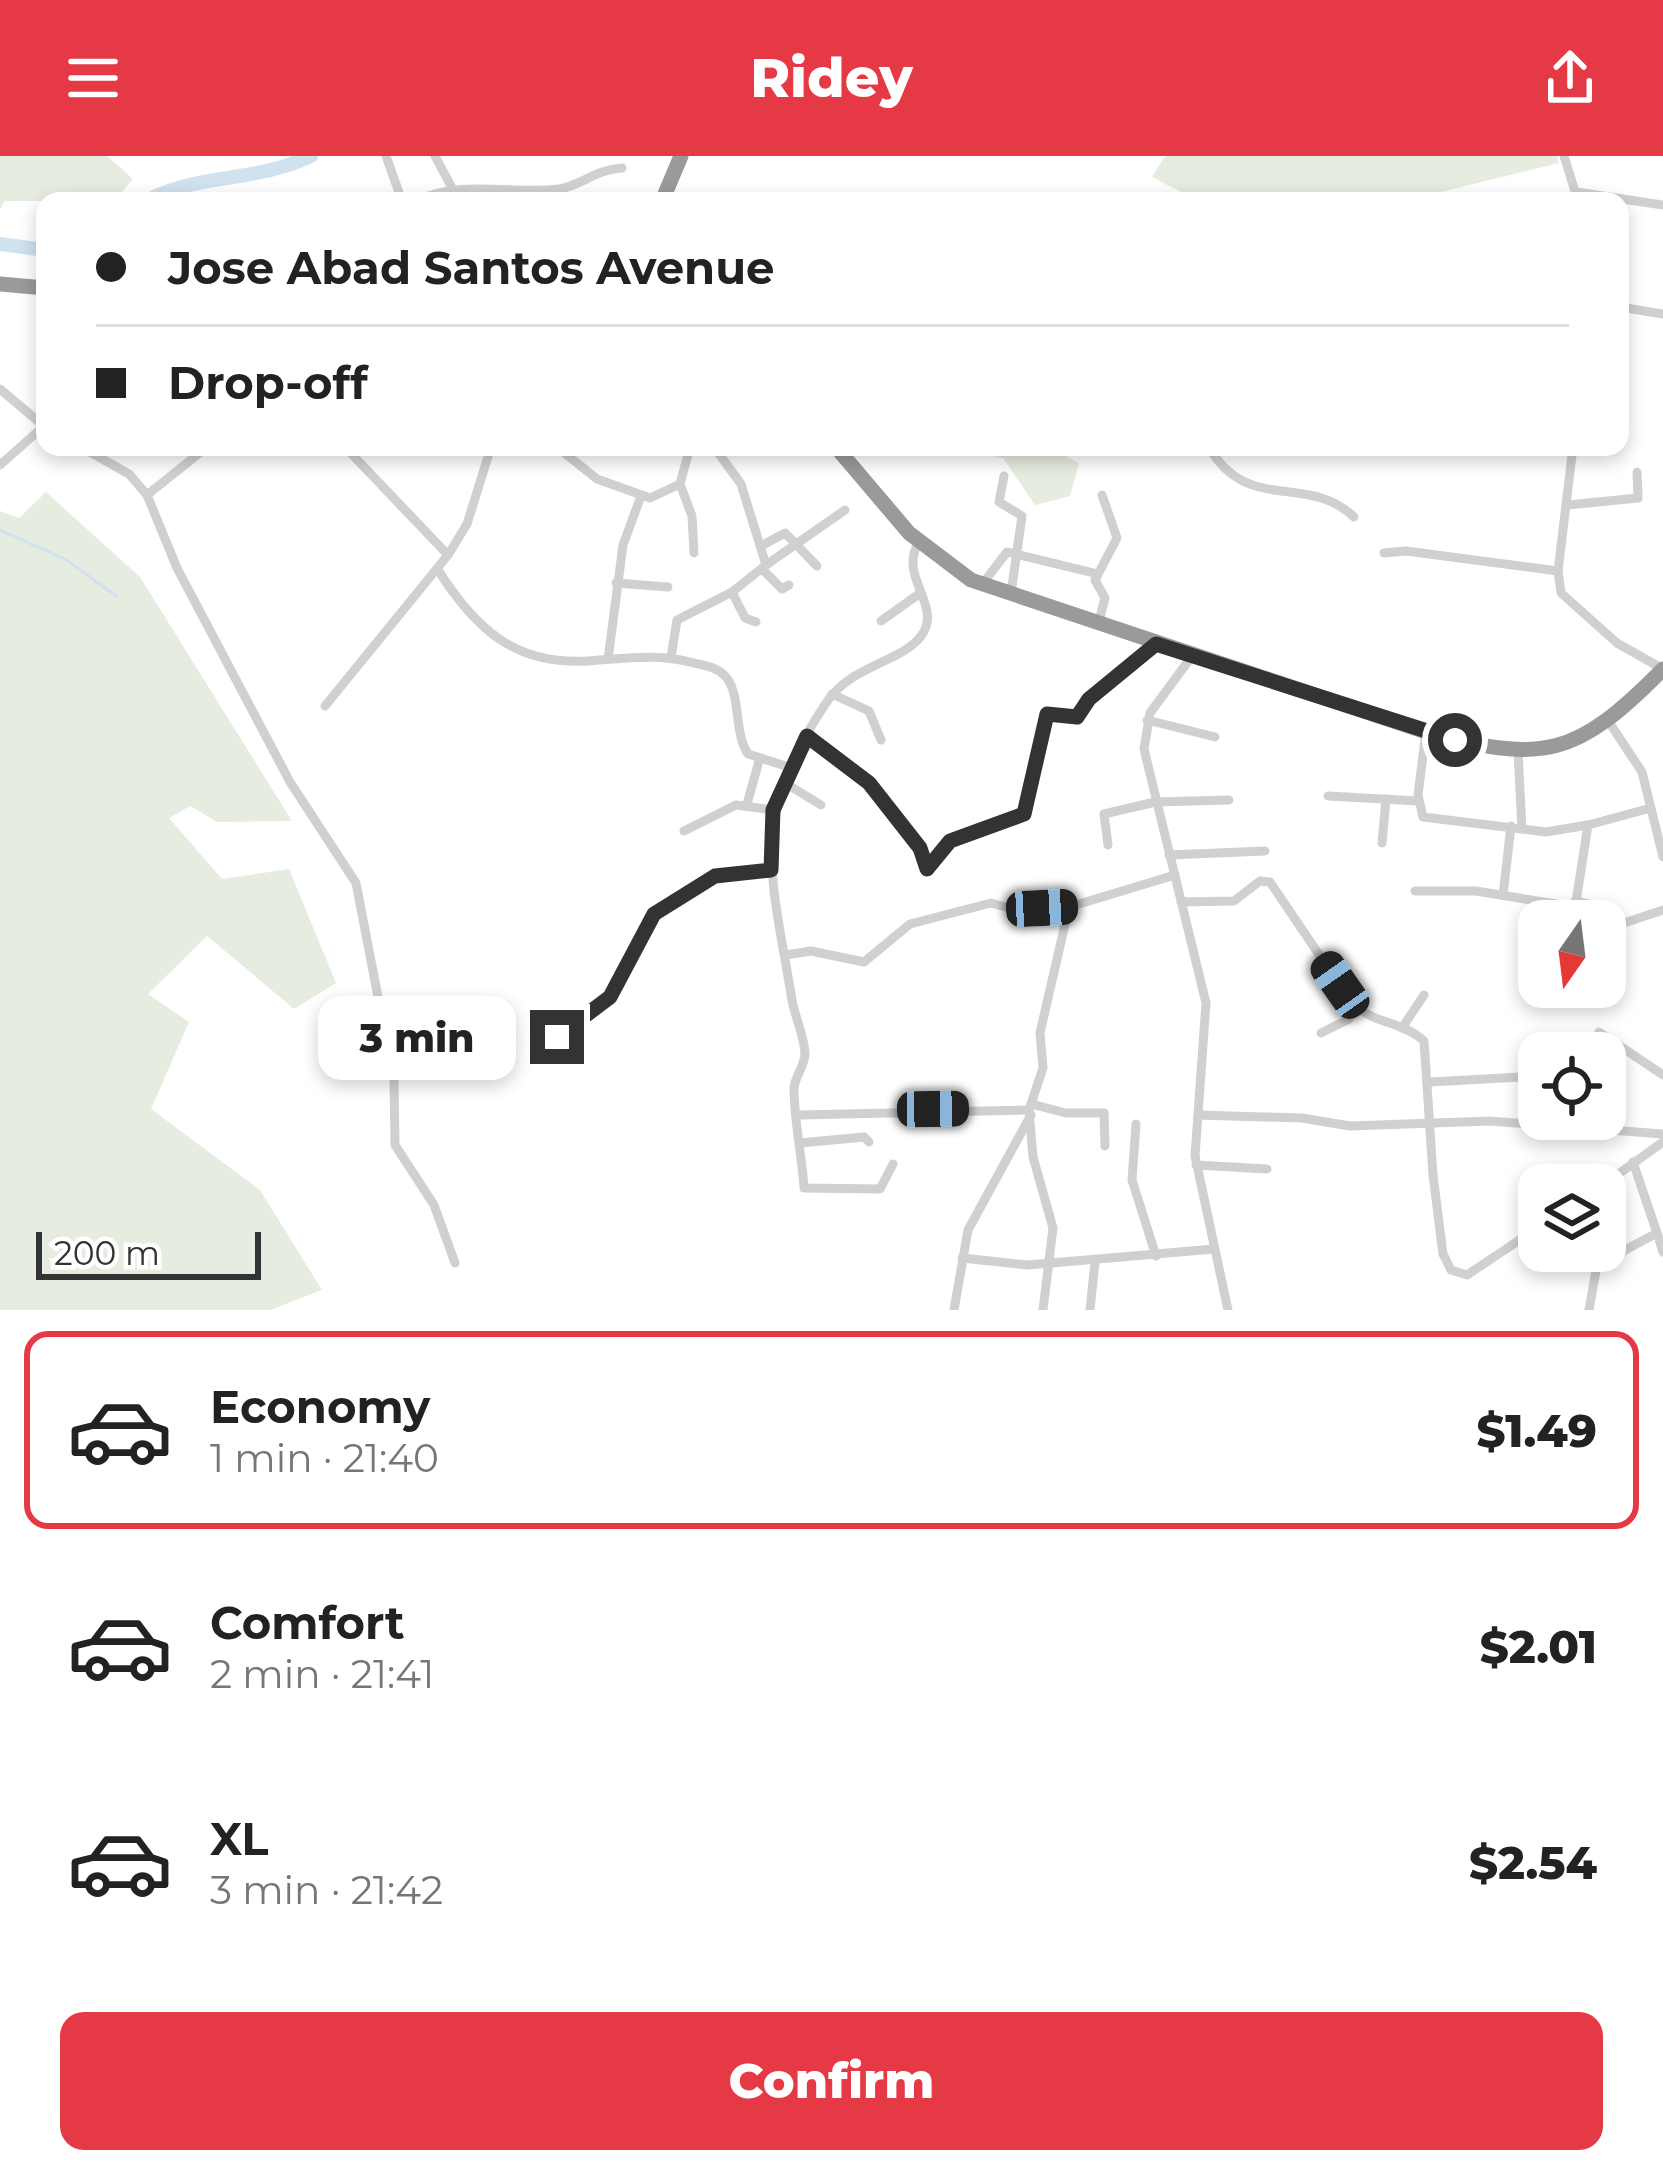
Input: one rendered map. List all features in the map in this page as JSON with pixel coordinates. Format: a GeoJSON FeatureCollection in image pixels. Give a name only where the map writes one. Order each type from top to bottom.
{"type":"FeatureCollection","features":[{"type":"Feature","properties":{"kind":"highway"},"geometry":{"type":"LineString","coordinates":[[666,192],[684,156]]}},
{"type":"Feature","properties":{"kind":"highway"},"geometry":{"type":"LineString","coordinates":[[674,192],[684,156]]}},
{"type":"Feature","properties":{"kind":"highway"},"geometry":{"type":"LineString","coordinates":[[0,284],[36,287]]}},
{"type":"Feature","properties":{"kind":"highway"},"geometry":{"type":"LineString","coordinates":[[844,456],[919,542],[981,585],[1426,732],[1519,751],[1563,745],[1609,722],[1663,669]]}},
{"type":"Feature","properties":{"kind":"street"},"geometry":{"type":"LineString","coordinates":[[386,156],[399,192]]}},
{"type":"Feature","properties":{"kind":"street"},"geometry":{"type":"LineString","coordinates":[[435,156],[453,190]]}},
{"type":"Feature","properties":{"kind":"street"},"geometry":{"type":"LineString","coordinates":[[1564,156],[1577,192]]}},
{"type":"Feature","properties":{"kind":"street"},"geometry":{"type":"LineString","coordinates":[[446,192],[565,188],[595,171],[622,168]]}},
{"type":"Feature","properties":{"kind":"street"},"geometry":{"type":"LineString","coordinates":[[565,188],[565,192]]}},
{"type":"Feature","properties":{"kind":"street"},"geometry":{"type":"LineString","coordinates":[[1629,201],[1663,205]]}},
{"type":"Feature","properties":{"kind":"street"},"geometry":{"type":"LineString","coordinates":[[1629,308],[1663,314]]}},
{"type":"Feature","properties":{"kind":"street"},"geometry":{"type":"LineString","coordinates":[[0,388],[36,419]]}},
{"type":"Feature","properties":{"kind":"street"},"geometry":{"type":"LineString","coordinates":[[0,465],[36,435]]}},
{"type":"Feature","properties":{"kind":"street"},"geometry":{"type":"LineString","coordinates":[[97,456],[129,474],[147,495],[177,568],[290,782],[356,884],[394,1080],[395,1145],[434,1205],[455,1263]]}},
{"type":"Feature","properties":{"kind":"street"},"geometry":{"type":"LineString","coordinates":[[147,495],[196,456]]}},
{"type":"Feature","properties":{"kind":"street"},"geometry":{"type":"LineString","coordinates":[[354,456],[448,555]]}},
{"type":"Feature","properties":{"kind":"street"},"geometry":{"type":"LineString","coordinates":[[325,706],[448,555],[467,524],[488,456]]}},
{"type":"Feature","properties":{"kind":"street"},"geometry":{"type":"LineString","coordinates":[[568,456],[596,479],[641,496],[661,495],[680,484]]}},
{"type":"Feature","properties":{"kind":"street"},"geometry":{"type":"LineString","coordinates":[[688,456],[680,484],[692,516],[694,553]]}},
{"type":"Feature","properties":{"kind":"street"},"geometry":{"type":"LineString","coordinates":[[721,456],[739,478],[765,568],[782,589],[789,585]]}},
{"type":"Feature","properties":{"kind":"street"},"geometry":{"type":"LineString","coordinates":[[1217,456],[1241,483],[1330,499],[1354,517]]}},
{"type":"Feature","properties":{"kind":"street"},"geometry":{"type":"LineString","coordinates":[[1573,456],[1558,571],[1561,593],[1617,644],[1663,669]]}},
{"type":"Feature","properties":{"kind":"street"},"geometry":{"type":"LineString","coordinates":[[1568,505],[1637,498],[1637,472]]}},
{"type":"Feature","properties":{"kind":"street"},"geometry":{"type":"LineString","coordinates":[[1004,476],[999,502],[1022,514],[1010,596]]}},
{"type":"Feature","properties":{"kind":"street"},"geometry":{"type":"LineString","coordinates":[[1099,625],[1106,602],[1095,583],[1118,538],[1102,495]]}},
{"type":"Feature","properties":{"kind":"street"},"geometry":{"type":"LineString","coordinates":[[608,659],[616,583],[641,496]]}},
{"type":"Feature","properties":{"kind":"street"},"geometry":{"type":"LineString","coordinates":[[671,657],[676,620],[731,592],[845,510]]}},
{"type":"Feature","properties":{"kind":"street"},"geometry":{"type":"LineString","coordinates":[[761,546],[785,533],[817,566]]}},
{"type":"Feature","properties":{"kind":"street"},"geometry":{"type":"LineString","coordinates":[[893,1164],[880,1189],[806,1190],[795,1083],[805,1053],[771,870],[773,810],[832,694],[860,670],[920,638],[928,614],[911,560],[919,542]]}},
{"type":"Feature","properties":{"kind":"street"},"geometry":{"type":"LineString","coordinates":[[981,585],[1003,555],[1018,554],[1098,574]]}},
{"type":"Feature","properties":{"kind":"street"},"geometry":{"type":"LineString","coordinates":[[1384,554],[1478,558],[1558,571]]}},
{"type":"Feature","properties":{"kind":"street"},"geometry":{"type":"LineString","coordinates":[[438,570],[466,615],[522,654],[557,662],[671,657],[726,676],[740,740],[759,761],[792,768]]}},
{"type":"Feature","properties":{"kind":"street"},"geometry":{"type":"LineString","coordinates":[[616,583],[668,587]]}},
{"type":"Feature","properties":{"kind":"street"},"geometry":{"type":"LineString","coordinates":[[731,592],[745,618],[756,622]]}},
{"type":"Feature","properties":{"kind":"street"},"geometry":{"type":"LineString","coordinates":[[881,621],[919,594]]}},
{"type":"Feature","properties":{"kind":"street"},"geometry":{"type":"LineString","coordinates":[[807,736],[869,783],[920,848],[927,869],[950,841],[1024,814],[1047,714],[1077,717],[1089,699],[1156,644]]}},
{"type":"Feature","properties":{"kind":"street"},"geometry":{"type":"LineString","coordinates":[[1192,656],[1147,720],[1144,749],[1206,1003],[1196,1165],[1228,1310]]}},
{"type":"Feature","properties":{"kind":"street"},"geometry":{"type":"LineString","coordinates":[[832,694],[869,711],[881,740]]}},
{"type":"Feature","properties":{"kind":"street"},"geometry":{"type":"LineString","coordinates":[[1147,720],[1215,737]]}},
{"type":"Feature","properties":{"kind":"street"},"geometry":{"type":"LineString","coordinates":[[1609,722],[1642,772],[1663,857]]}},
{"type":"Feature","properties":{"kind":"street"},"geometry":{"type":"LineString","coordinates":[[1426,732],[1418,801],[1423,818],[1516,828],[1588,825],[1651,808]]}},
{"type":"Feature","properties":{"kind":"street"},"geometry":{"type":"LineString","coordinates":[[1503,895],[1516,828],[1519,751]]}},
{"type":"Feature","properties":{"kind":"street"},"geometry":{"type":"LineString","coordinates":[[747,804],[759,761]]}},
{"type":"Feature","properties":{"kind":"street"},"geometry":{"type":"LineString","coordinates":[[785,783],[821,805]]}},
{"type":"Feature","properties":{"kind":"street"},"geometry":{"type":"LineString","coordinates":[[1328,796],[1418,801]]}},
{"type":"Feature","properties":{"kind":"street"},"geometry":{"type":"LineString","coordinates":[[1382,843],[1386,799]]}},
{"type":"Feature","properties":{"kind":"street"},"geometry":{"type":"LineString","coordinates":[[1108,845],[1104,814],[1155,802],[1229,800]]}},
{"type":"Feature","properties":{"kind":"street"},"geometry":{"type":"LineString","coordinates":[[684,832],[747,804],[773,810]]}},
{"type":"Feature","properties":{"kind":"street"},"geometry":{"type":"LineString","coordinates":[[1576,900],[1588,825]]}},
{"type":"Feature","properties":{"kind":"street"},"geometry":{"type":"LineString","coordinates":[[1169,855],[1265,850]]}},
{"type":"Feature","properties":{"kind":"street"},"geometry":{"type":"LineString","coordinates":[[568,1060],[559,1033],[610,997],[648,919],[715,876],[771,870]]}},
{"type":"Feature","properties":{"kind":"street"},"geometry":{"type":"LineString","coordinates":[[785,955],[812,951],[864,962],[910,924],[991,903],[1016,910],[1069,907],[1175,875]]}},
{"type":"Feature","properties":{"kind":"street"},"geometry":{"type":"LineString","coordinates":[[1181,902],[1234,901],[1260,881],[1270,882],[1355,1007],[1424,1041],[1443,1254],[1451,1270],[1467,1275],[1518,1241]]}},
{"type":"Feature","properties":{"kind":"street"},"geometry":{"type":"LineString","coordinates":[[1415,890],[1543,900]]}},
{"type":"Feature","properties":{"kind":"street"},"geometry":{"type":"LineString","coordinates":[[954,1310],[968,1230],[1030,1109],[1043,1067],[1040,1033],[1069,907]]}},
{"type":"Feature","properties":{"kind":"street"},"geometry":{"type":"LineString","coordinates":[[1627,922],[1663,910]]}},
{"type":"Feature","properties":{"kind":"street"},"geometry":{"type":"LineString","coordinates":[[1402,1028],[1424,994]]}},
{"type":"Feature","properties":{"kind":"street"},"geometry":{"type":"LineString","coordinates":[[1321,1033],[1349,1019],[1355,1007]]}},
{"type":"Feature","properties":{"kind":"street"},"geometry":{"type":"LineString","coordinates":[[1626,1050],[1663,1075]]}},
{"type":"Feature","properties":{"kind":"street"},"geometry":{"type":"LineString","coordinates":[[1430,1082],[1518,1077]]}},
{"type":"Feature","properties":{"kind":"street"},"geometry":{"type":"LineString","coordinates":[[798,1115],[1030,1109],[1105,1113],[1105,1146]]}},
{"type":"Feature","properties":{"kind":"street"},"geometry":{"type":"LineString","coordinates":[[1030,1109],[1033,1157],[1053,1228],[1043,1310]]}},
{"type":"Feature","properties":{"kind":"street"},"geometry":{"type":"LineString","coordinates":[[1198,1114],[1302,1118],[1350,1126],[1490,1120],[1663,1138]]}},
{"type":"Feature","properties":{"kind":"street"},"geometry":{"type":"LineString","coordinates":[[1136,1124],[1131,1170],[1156,1256]]}},
{"type":"Feature","properties":{"kind":"street"},"geometry":{"type":"LineString","coordinates":[[800,1143],[864,1137],[869,1142]]}},
{"type":"Feature","properties":{"kind":"street"},"geometry":{"type":"LineString","coordinates":[[1626,1167],[1663,1138]]}},
{"type":"Feature","properties":{"kind":"street"},"geometry":{"type":"LineString","coordinates":[[1633,1162],[1663,1252]]}},
{"type":"Feature","properties":{"kind":"street"},"geometry":{"type":"LineString","coordinates":[[1196,1165],[1267,1169]]}},
{"type":"Feature","properties":{"kind":"street"},"geometry":{"type":"LineString","coordinates":[[1589,1310],[1597,1265],[1657,1232]]}},
{"type":"Feature","properties":{"kind":"street"},"geometry":{"type":"LineString","coordinates":[[962,1258],[1049,1264],[1214,1249]]}},
{"type":"Feature","properties":{"kind":"street"},"geometry":{"type":"LineString","coordinates":[[1090,1310],[1095,1262]]}},
{"type":"Feature","properties":{"kind":"shaded area"},"geometry":{"type":"Polygon","coordinates":[[[0,156],[107,156],[133,179],[122,192],[36,192],[36,201],[5,201],[0,209],[0,156]]]}},
{"type":"Feature","properties":{"kind":"shaded area"},"geometry":{"type":"Polygon","coordinates":[[[1165,156],[1557,156],[1559,163],[1441,192],[1181,192],[1152,177],[1165,156]]]}},
{"type":"Feature","properties":{"kind":"shaded area"},"geometry":{"type":"Polygon","coordinates":[[[994,456],[1065,456],[1079,463],[1070,496],[1035,505],[1003,458],[994,456]]]}},
{"type":"Feature","properties":{"kind":"shaded area"},"geometry":{"type":"Polygon","coordinates":[[[46,492],[140,577],[292,821],[217,822],[190,806],[169,818],[222,879],[289,869],[336,983],[294,1009],[207,936],[148,994],[189,1022],[151,1109],[260,1190],[322,1290],[270,1310],[0,1310],[0,511],[19,518],[46,492]]]}},
{"type":"Feature","properties":{"kind":"waterway"},"geometry":{"type":"LineString","coordinates":[[166,192],[268,171],[311,156]]}},
{"type":"Feature","properties":{"kind":"waterway"},"geometry":{"type":"LineString","coordinates":[[0,244],[36,249]]}},
{"type":"Feature","properties":{"kind":"waterway"},"geometry":{"type":"LineString","coordinates":[[0,530],[65,559],[116,596]]}},
{"type":"Feature","properties":{"kind":"route"},"geometry":{"type":"LineString","coordinates":[[557,1037],[610,997],[644,924],[654,914],[715,876],[771,870],[773,810],[807,736],[843,758],[869,783],[920,848],[927,869],[943,845],[959,836],[1020,818],[1028,805],[1047,714],[1077,717],[1089,699],[1144,659],[1156,644],[1455,740]]}}]}
